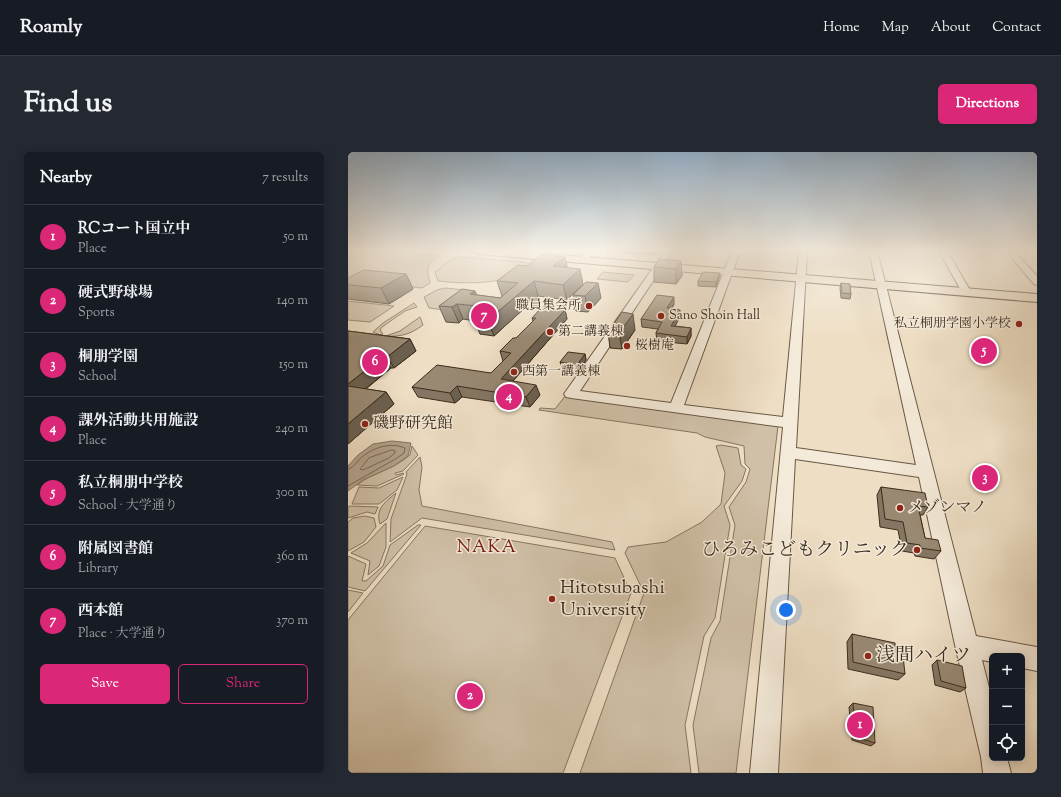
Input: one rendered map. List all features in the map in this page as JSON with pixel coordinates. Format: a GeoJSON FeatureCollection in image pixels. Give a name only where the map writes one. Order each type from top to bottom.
{"type":"FeatureCollection","features":[{"type":"Feature","properties":{"kind":"main road"},"geometry":{"type":"LineString","coordinates":[[841,280],[1037,296]]}},
{"type":"Feature","properties":{"kind":"street"},"geometry":{"type":"LineString","coordinates":[[649,280],[571,394],[790,423]]}},
{"type":"Feature","properties":{"kind":"street"},"geometry":{"type":"LineString","coordinates":[[676,408],[726,280]]}},
{"type":"Feature","properties":{"kind":"street"},"geometry":{"type":"LineString","coordinates":[[764,773],[802,280]]}},
{"type":"Feature","properties":{"kind":"street"},"geometry":{"type":"LineString","coordinates":[[880,280],[989,739]]}},
{"type":"Feature","properties":{"kind":"street"},"geometry":{"type":"LineString","coordinates":[[959,280],[965,290]]}},
{"type":"Feature","properties":{"kind":"street"},"geometry":{"type":"LineString","coordinates":[[788,452],[925,472]]}},
{"type":"Feature","properties":{"kind":"street"},"geometry":{"type":"LineString","coordinates":[[966,645],[1037,658]]}},
{"type":"Feature","properties":{"kind":"street"},"geometry":{"type":"LineString","coordinates":[[995,761],[997,773]]}},
{"type":"Feature","properties":{"kind":"shaded area"},"geometry":{"type":"Polygon","coordinates":[[[348,280],[429,280],[430,283],[422,288],[373,283],[348,297],[348,280]]]}},
{"type":"Feature","properties":{"kind":"shaded area"},"geometry":{"type":"Polygon","coordinates":[[[438,280],[500,280],[474,283],[438,280]]]}},
{"type":"Feature","properties":{"kind":"shaded area"},"geometry":{"type":"Polygon","coordinates":[[[607,280],[630,280],[628,282],[607,280]]]}},
{"type":"Feature","properties":{"kind":"shaded area"},"geometry":{"type":"Polygon","coordinates":[[[445,288],[465,290],[445,310],[429,308],[424,297],[437,290],[445,288]]]}},
{"type":"Feature","properties":{"kind":"shaded area"},"geometry":{"type":"Polygon","coordinates":[[[348,301],[394,306],[370,322],[348,320],[348,301]]]}},
{"type":"Feature","properties":{"kind":"shaded area"},"geometry":{"type":"Polygon","coordinates":[[[414,303],[417,307],[405,311],[382,327],[380,330],[383,334],[380,335],[373,332],[383,323],[414,303]]]}},
{"type":"Feature","properties":{"kind":"shaded area"},"geometry":{"type":"Polygon","coordinates":[[[420,317],[423,325],[414,331],[396,336],[386,336],[400,331],[420,317]]]}},
{"type":"Feature","properties":{"kind":"shaded area"},"geometry":{"type":"Polygon","coordinates":[[[566,395],[778,426],[736,773],[699,773],[693,725],[711,638],[720,621],[735,525],[729,507],[746,482],[750,469],[745,464],[744,446],[705,437],[697,433],[539,410],[540,408],[555,409],[566,395]]]}},
{"type":"Feature","properties":{"kind":"shaded area"},"geometry":{"type":"Polygon","coordinates":[[[721,445],[738,448],[741,465],[746,469],[742,481],[724,506],[730,525],[715,618],[704,636],[685,725],[691,773],[580,773],[644,593],[625,553],[628,547],[666,542],[702,522],[721,504],[725,473],[716,446],[721,445]]]}},
{"type":"Feature","properties":{"kind":"shaded area"},"geometry":{"type":"Polygon","coordinates":[[[412,446],[418,455],[403,471],[395,473],[396,475],[404,474],[377,486],[357,485],[403,460],[410,455],[412,446]]]}},
{"type":"Feature","properties":{"kind":"shaded area"},"geometry":{"type":"Polygon","coordinates":[[[420,457],[422,467],[419,490],[422,506],[612,542],[615,550],[422,518],[390,542],[391,519],[407,474],[406,472],[420,457]]]}},
{"type":"Feature","properties":{"kind":"shaded area"},"geometry":{"type":"Polygon","coordinates":[[[403,477],[397,490],[379,504],[352,504],[359,487],[379,488],[403,477]]]}},
{"type":"Feature","properties":{"kind":"shaded area"},"geometry":{"type":"Polygon","coordinates":[[[396,493],[387,519],[380,524],[379,514],[382,506],[396,493]]]}},
{"type":"Feature","properties":{"kind":"shaded area"},"geometry":{"type":"Polygon","coordinates":[[[348,507],[378,507],[375,514],[367,512],[348,518],[348,507]]]}},
{"type":"Feature","properties":{"kind":"shaded area"},"geometry":{"type":"Polygon","coordinates":[[[365,516],[374,518],[376,527],[364,542],[348,551],[348,522],[353,518],[365,516]]]}},
{"type":"Feature","properties":{"kind":"shaded area"},"geometry":{"type":"Polygon","coordinates":[[[386,523],[386,547],[379,566],[368,575],[370,561],[351,553],[367,543],[386,523]]]}},
{"type":"Feature","properties":{"kind":"shaded area"},"geometry":{"type":"Polygon","coordinates":[[[418,525],[421,525],[365,591],[348,587],[348,556],[366,564],[362,581],[366,581],[383,566],[390,545],[418,525]]]}},
{"type":"Feature","properties":{"kind":"shaded area"},"geometry":{"type":"Polygon","coordinates":[[[425,526],[615,558],[631,593],[563,773],[348,773],[348,620],[425,526]]]}},
{"type":"Feature","properties":{"kind":"shaded area"},"geometry":{"type":"Polygon","coordinates":[[[348,590],[363,593],[348,612],[348,590]]]}},
{"type":"Feature","properties":{"kind":"water"},"geometry":{"type":"Polygon","coordinates":[[[392,441],[411,443],[408,456],[394,466],[363,480],[348,491],[348,466],[358,455],[373,444],[392,441]]]}},
{"type":"Feature","properties":{"kind":"building"},"geometry":{"type":"Polygon","coordinates":[[[348,280],[395,280],[381,288],[348,285],[348,280]]]}},
{"type":"Feature","properties":{"kind":"building"},"geometry":{"type":"Polygon","coordinates":[[[568,280],[563,285],[534,281],[488,320],[474,318],[488,307],[457,304],[452,307],[439,306],[462,289],[475,291],[470,294],[500,298],[518,283],[497,281],[568,280]]]}},
{"type":"Feature","properties":{"kind":"building"},"geometry":{"type":"Polygon","coordinates":[[[699,280],[717,280],[716,282],[699,280]]]}},
{"type":"Feature","properties":{"kind":"building"},"geometry":{"type":"Polygon","coordinates":[[[586,282],[598,283],[585,296],[573,295],[586,282]]]}},
{"type":"Feature","properties":{"kind":"building"},"geometry":{"type":"Polygon","coordinates":[[[841,283],[850,284],[851,294],[842,293],[841,283]]]}},
{"type":"Feature","properties":{"kind":"building"},"geometry":{"type":"Polygon","coordinates":[[[657,295],[674,297],[667,308],[680,310],[671,326],[691,328],[687,337],[656,333],[662,322],[641,319],[657,295]]]}},
{"type":"Feature","properties":{"kind":"building"},"geometry":{"type":"Polygon","coordinates":[[[542,307],[565,310],[501,379],[536,385],[526,397],[457,386],[450,393],[412,387],[437,365],[491,373],[511,353],[500,351],[513,338],[516,338],[536,318],[532,318],[542,307]]]}},
{"type":"Feature","properties":{"kind":"building"},"geometry":{"type":"Polygon","coordinates":[[[622,312],[633,314],[619,333],[608,332],[622,312]]]}},
{"type":"Feature","properties":{"kind":"building"},"geometry":{"type":"Polygon","coordinates":[[[348,331],[410,339],[387,357],[384,356],[348,384],[348,331]]]}},
{"type":"Feature","properties":{"kind":"building"},"geometry":{"type":"Polygon","coordinates":[[[568,352],[585,354],[577,365],[560,362],[568,352]]]}},
{"type":"Feature","properties":{"kind":"building"},"geometry":{"type":"Polygon","coordinates":[[[348,386],[386,392],[348,424],[348,386]]]}},
{"type":"Feature","properties":{"kind":"building"},"geometry":{"type":"Polygon","coordinates":[[[881,487],[925,493],[928,507],[918,506],[925,538],[938,540],[941,551],[920,548],[920,545],[907,543],[903,522],[885,519],[881,487]]]}},
{"type":"Feature","properties":{"kind":"building"},"geometry":{"type":"Polygon","coordinates":[[[852,634],[895,643],[896,654],[903,656],[905,674],[853,662],[852,634]]]}},
{"type":"Feature","properties":{"kind":"building"},"geometry":{"type":"Polygon","coordinates":[[[937,660],[962,666],[966,688],[941,681],[937,660]]]}},
{"type":"Feature","properties":{"kind":"building"},"geometry":{"type":"Polygon","coordinates":[[[853,703],[873,707],[875,743],[856,737],[853,703]]]}},
{"type":"Feature","properties":{"kind":"place","name":"職員集会所"},"geometry":{"type":"Point","coordinates":[589,306]}},
{"type":"Feature","properties":{"kind":"place","name":"西本館"},"geometry":{"type":"Point","coordinates":[484,316]}},
{"type":"Feature","properties":{"kind":"place","name":"Sano Shoin Hall"},"geometry":{"type":"Point","coordinates":[661,316]}},
{"type":"Feature","properties":{"kind":"place","name":"私立桐朋学園小学校"},"geometry":{"type":"Point","coordinates":[1019,324]}},
{"type":"Feature","properties":{"kind":"place","name":"第二講義棟"},"geometry":{"type":"Point","coordinates":[550,332]}},
{"type":"Feature","properties":{"kind":"place","name":"桜樹庵"},"geometry":{"type":"Point","coordinates":[627,346]}},
{"type":"Feature","properties":{"kind":"place","name":"私立桐朋中学校"},"geometry":{"type":"Point","coordinates":[984,351]}},
{"type":"Feature","properties":{"kind":"place","name":"附属図書館"},"geometry":{"type":"Point","coordinates":[375,362]}},
{"type":"Feature","properties":{"kind":"place","name":"西第一講義棟"},"geometry":{"type":"Point","coordinates":[514,372]}},
{"type":"Feature","properties":{"kind":"place","name":"課外活動共用施設"},"geometry":{"type":"Point","coordinates":[509,397]}},
{"type":"Feature","properties":{"kind":"place","name":"磯野研究館"},"geometry":{"type":"Point","coordinates":[365,424]}},
{"type":"Feature","properties":{"kind":"place","name":"桐朋学園"},"geometry":{"type":"Point","coordinates":[985,478]}},
{"type":"Feature","properties":{"kind":"place","name":"メゾンマノ"},"geometry":{"type":"Point","coordinates":[900,508]}},
{"type":"Feature","properties":{"kind":"place","name":"ひろみこどもクリニック"},"geometry":{"type":"Point","coordinates":[917,550]}},
{"type":"Feature","properties":{"kind":"place","name":"Hitotsubashi University"},"geometry":{"type":"Point","coordinates":[552,599]}},
{"type":"Feature","properties":{"kind":"place","name":"浅間ハイツ"},"geometry":{"type":"Point","coordinates":[868,656]}},
{"type":"Feature","properties":{"kind":"place","name":"硬式野球場"},"geometry":{"type":"Point","coordinates":[470,696]}},
{"type":"Feature","properties":{"kind":"place","name":"RCコート国立中"},"geometry":{"type":"Point","coordinates":[860,725]}},
{"type":"Feature","properties":{"kind":"district","name":"NAKA"},"geometry":{"type":"Point","coordinates":[487,548]}}]}
